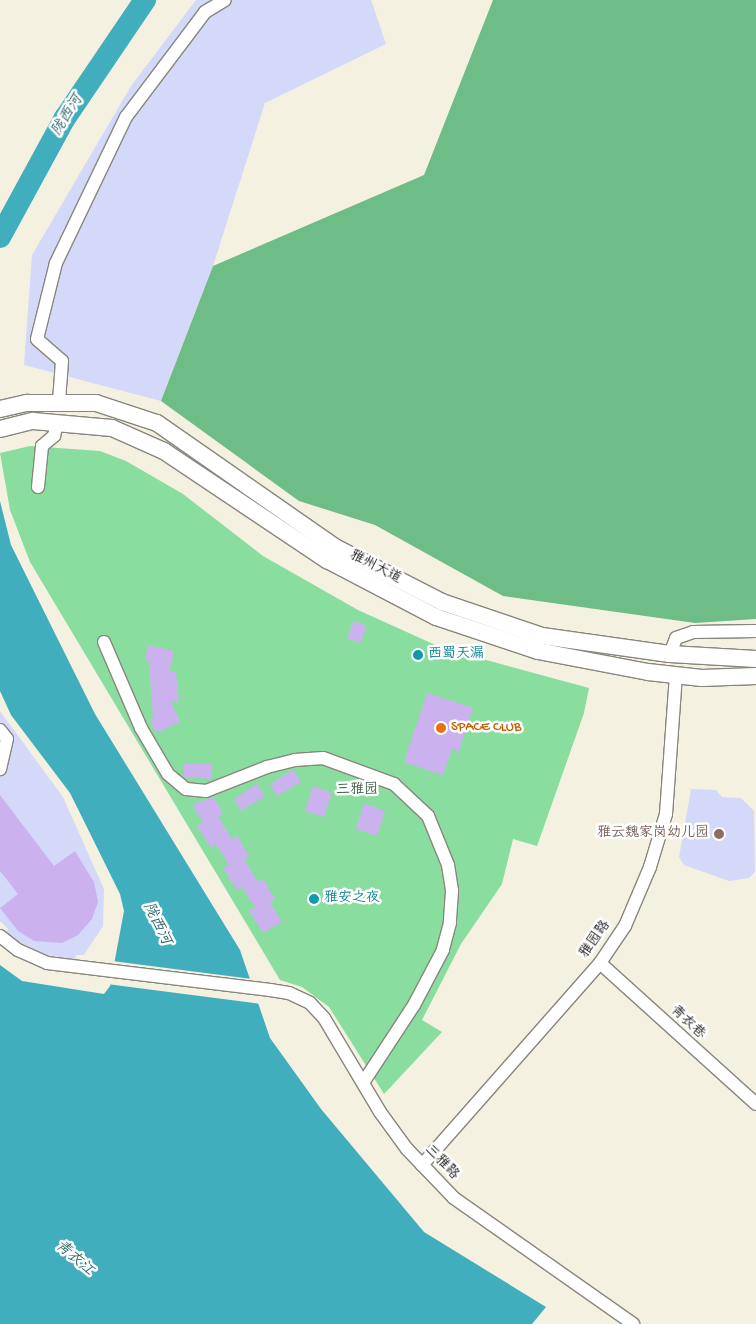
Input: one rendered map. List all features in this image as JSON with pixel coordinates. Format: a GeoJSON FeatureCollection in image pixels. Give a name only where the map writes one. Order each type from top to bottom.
{"type":"FeatureCollection","features":[{"type":"Feature","properties":{"kind":"main road","name":"雅州大道"},"geometry":{"type":"LineString","coordinates":[[0,409],[27,403],[96,403],[157,423],[335,547],[442,602],[542,636],[670,654],[756,659]]}},
{"type":"Feature","properties":{"kind":"main road","name":"雅州大道"},"geometry":{"type":"LineString","coordinates":[[0,429],[33,422],[112,428],[164,452],[327,560],[436,617],[538,651],[589,663],[676,675],[756,676]]}},
{"type":"Feature","properties":{"kind":"street"},"geometry":{"type":"LineString","coordinates":[[59,402],[62,361],[38,339],[56,263],[126,117],[205,12],[225,0]]}},
{"type":"Feature","properties":{"kind":"street"},"geometry":{"type":"LineString","coordinates":[[38,487],[42,446],[54,436],[57,423]]}},
{"type":"Feature","properties":{"kind":"street"},"geometry":{"type":"LineString","coordinates":[[670,654],[676,638],[694,632],[756,631]]}},
{"type":"Feature","properties":{"kind":"street"},"geometry":{"type":"LineString","coordinates":[[104,642],[141,728],[168,774],[186,789],[206,791],[267,767],[295,760],[323,758],[394,784],[420,806],[438,836],[452,891],[450,923],[443,950],[414,1005],[363,1083]]}},
{"type":"Feature","properties":{"kind":"street","name":"雅园路"},"geometry":{"type":"LineString","coordinates":[[422,1166],[600,963],[625,926],[650,867],[666,814],[676,675]]}},
{"type":"Feature","properties":{"kind":"street"},"geometry":{"type":"LineString","coordinates":[[0,730],[7,739],[0,769]]}},
{"type":"Feature","properties":{"kind":"street","name":"三雅路"},"geometry":{"type":"LineString","coordinates":[[0,936],[18,950],[47,963],[289,993],[314,1008],[324,1018],[380,1112],[422,1166],[454,1198],[633,1324]]}},
{"type":"Feature","properties":{"kind":"street","name":"青衣巷"},"geometry":{"type":"LineString","coordinates":[[600,963],[756,1104]]}},
{"type":"Feature","properties":{"kind":"shaded area"},"geometry":{"type":"Polygon","coordinates":[[[196,0],[371,0],[386,44],[265,103],[213,266],[161,401],[24,365],[32,255],[131,86],[196,0]]]}},
{"type":"Feature","properties":{"kind":"shaded area"},"geometry":{"type":"Polygon","coordinates":[[[0,711],[63,797],[104,889],[103,926],[84,955],[76,955],[75,960],[47,955],[19,942],[6,933],[8,929],[0,921],[0,711]]]}},
{"type":"Feature","properties":{"kind":"shaded area","name":"雅云魏家岗幼儿园"},"geometry":{"type":"Polygon","coordinates":[[[691,789],[716,790],[722,797],[741,798],[754,811],[755,872],[749,878],[729,881],[684,865],[679,857],[691,789]]]}},
{"type":"Feature","properties":{"kind":"green space"},"geometry":{"type":"Polygon","coordinates":[[[493,0],[756,0],[756,619],[695,623],[503,596],[375,525],[299,501],[161,401],[213,266],[424,175],[493,0]]]}},
{"type":"Feature","properties":{"kind":"green space","name":"三雅园"},"geometry":{"type":"Polygon","coordinates":[[[30,446],[100,451],[126,461],[183,494],[263,556],[358,610],[442,648],[589,688],[584,713],[537,846],[513,839],[502,884],[461,944],[422,1020],[442,1032],[384,1094],[329,1007],[302,987],[280,980],[30,562],[10,510],[0,453],[30,446]]]}},
{"type":"Feature","properties":{"kind":"water","name":"青衣江"},"geometry":{"type":"Polygon","coordinates":[[[0,501],[11,545],[95,714],[240,950],[270,1038],[321,1109],[424,1232],[546,1307],[532,1324],[0,1324],[0,965],[22,981],[104,994],[110,986],[124,911],[120,894],[70,793],[11,715],[0,691],[0,501]]]}},
{"type":"Feature","properties":{"kind":"pier"},"geometry":{"type":"Polygon","coordinates":[[[112,961],[252,979],[261,1004],[107,984],[112,961]]]}},
{"type":"Feature","properties":{"kind":"building"},"geometry":{"type":"Polygon","coordinates":[[[354,621],[367,626],[360,643],[347,638],[354,621]]]}},
{"type":"Feature","properties":{"kind":"building"},"geometry":{"type":"Polygon","coordinates":[[[148,645],[174,651],[169,672],[176,672],[179,702],[171,702],[180,722],[156,733],[150,719],[153,718],[149,661],[145,660],[148,645]]]}},
{"type":"Feature","properties":{"kind":"building","name":"SPACE CLUB"},"geometry":{"type":"Polygon","coordinates":[[[427,693],[473,708],[459,751],[452,749],[443,775],[404,762],[427,693]]]}},
{"type":"Feature","properties":{"kind":"building"},"geometry":{"type":"Polygon","coordinates":[[[212,763],[212,779],[184,777],[184,764],[212,763]]]}},
{"type":"Feature","properties":{"kind":"building"},"geometry":{"type":"Polygon","coordinates":[[[293,770],[301,782],[277,796],[270,784],[293,770]]]}},
{"type":"Feature","properties":{"kind":"building"},"geometry":{"type":"Polygon","coordinates":[[[257,784],[265,796],[241,811],[234,799],[257,784]]]}},
{"type":"Feature","properties":{"kind":"building"},"geometry":{"type":"Polygon","coordinates":[[[313,786],[332,793],[324,817],[305,811],[313,786]]]}},
{"type":"Feature","properties":{"kind":"building"},"geometry":{"type":"Polygon","coordinates":[[[0,795],[54,866],[75,851],[94,882],[98,902],[92,919],[78,935],[62,943],[34,941],[18,931],[0,908],[18,894],[0,871],[0,795]]]}},
{"type":"Feature","properties":{"kind":"building"},"geometry":{"type":"Polygon","coordinates":[[[213,797],[223,813],[218,817],[232,839],[237,836],[249,856],[244,859],[258,882],[263,879],[275,899],[270,902],[282,922],[263,933],[249,911],[255,907],[242,887],[237,890],[223,868],[229,865],[216,844],[211,848],[197,826],[203,822],[192,805],[213,797]]]}},
{"type":"Feature","properties":{"kind":"building"},"geometry":{"type":"Polygon","coordinates":[[[364,803],[385,811],[377,836],[356,829],[364,803]]]}},
{"type":"Feature","properties":{"kind":"waterway","name":"陇西河"},"geometry":{"type":"LineString","coordinates":[[0,237],[65,118],[145,0]]}},
{"type":"Feature","properties":{"kind":"place","name":"西蜀天漏"},"geometry":{"type":"Point","coordinates":[418,655]}},
{"type":"Feature","properties":{"kind":"place","name":"SPACE CLUB"},"geometry":{"type":"Point","coordinates":[441,728]}},
{"type":"Feature","properties":{"kind":"place","name":"雅云魏家岗幼儿园"},"geometry":{"type":"Point","coordinates":[719,834]}},
{"type":"Feature","properties":{"kind":"place","name":"雅安之夜"},"geometry":{"type":"Point","coordinates":[314,899]}}]}
